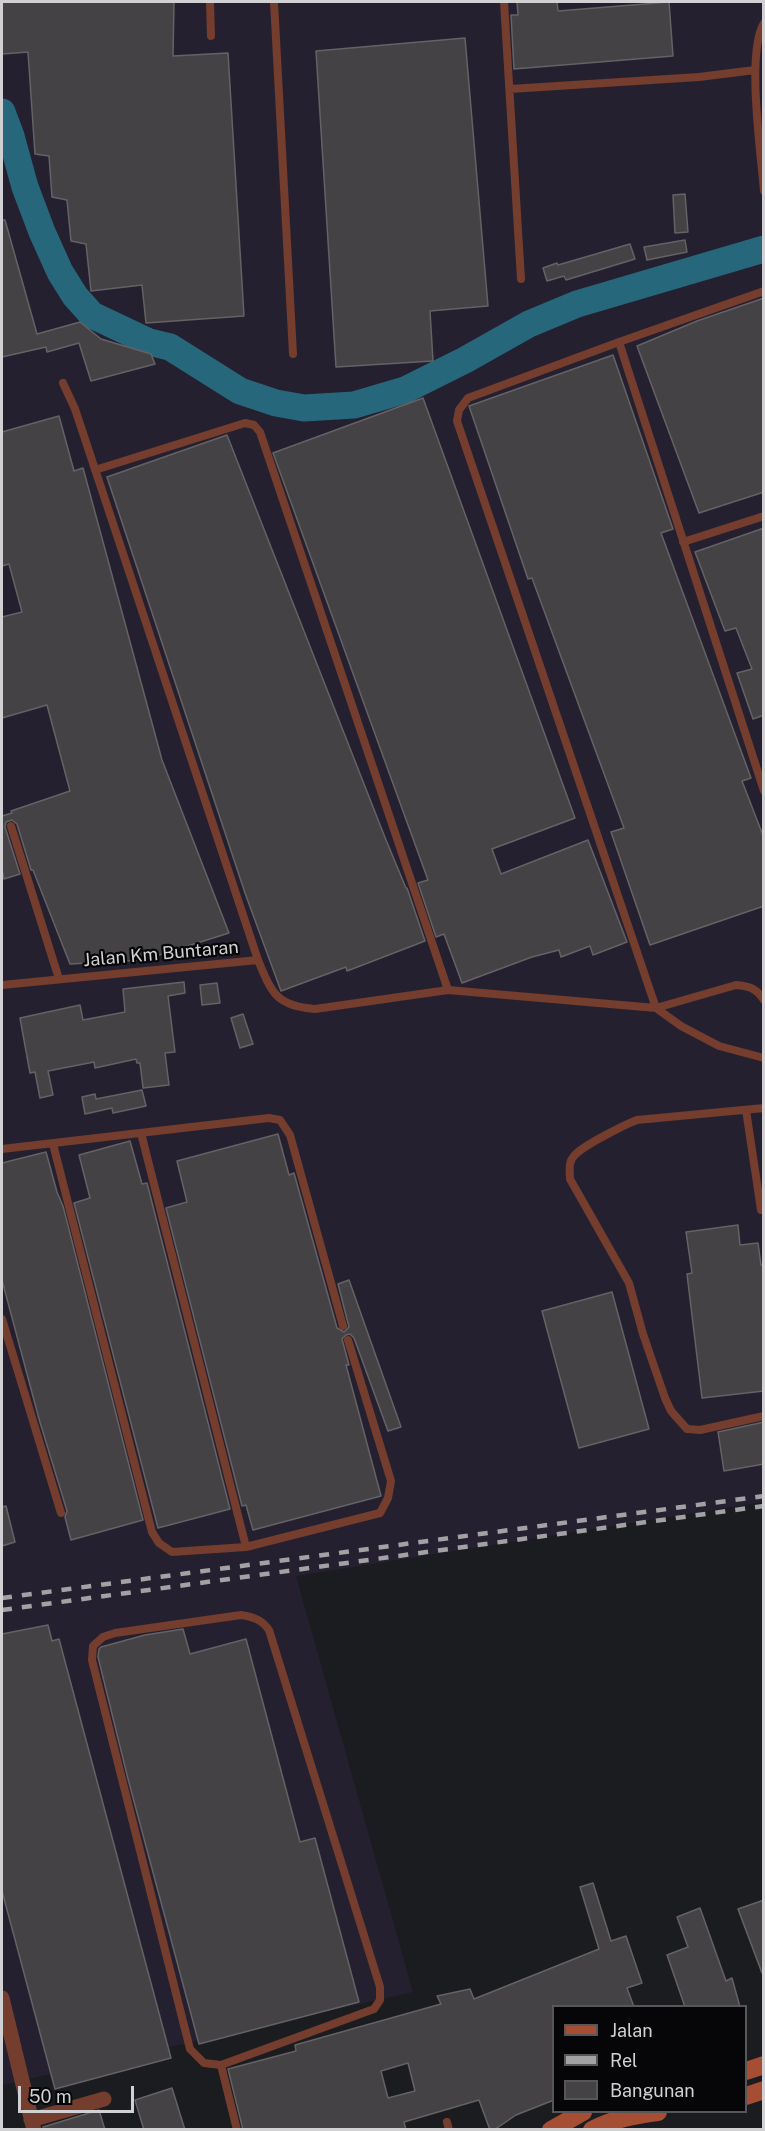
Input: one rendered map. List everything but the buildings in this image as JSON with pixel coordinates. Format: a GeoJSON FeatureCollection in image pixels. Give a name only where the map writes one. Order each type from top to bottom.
{"type":"FeatureCollection","features":[{"type":"Feature","properties":{"kind":"main road"},"geometry":{"type":"LineString","coordinates":[[747,2071],[764,2065]]}},
{"type":"Feature","properties":{"kind":"main road"},"geometry":{"type":"LineString","coordinates":[[747,2096],[764,2090]]}},
{"type":"Feature","properties":{"kind":"main road"},"geometry":{"type":"LineString","coordinates":[[551,2130],[582,2113]]}},
{"type":"Feature","properties":{"kind":"main road"},"geometry":{"type":"LineString","coordinates":[[598,2126],[633,2115],[650,2113]]}},
{"type":"Feature","properties":{"kind":"street"},"geometry":{"type":"LineString","coordinates":[[2,1998],[32,2125],[104,2099]]}},
{"type":"Feature","properties":{"kind":"lane"},"geometry":{"type":"LineString","coordinates":[[210,2],[211,36]]}},
{"type":"Feature","properties":{"kind":"lane"},"geometry":{"type":"LineString","coordinates":[[274,2],[293,354]]}},
{"type":"Feature","properties":{"kind":"lane"},"geometry":{"type":"LineString","coordinates":[[504,2],[521,279]]}},
{"type":"Feature","properties":{"kind":"lane"},"geometry":{"type":"LineString","coordinates":[[764,23],[758,32],[754,70],[761,110],[764,191]]}},
{"type":"Feature","properties":{"kind":"lane"},"geometry":{"type":"LineString","coordinates":[[510,89],[699,77],[754,70]]}},
{"type":"Feature","properties":{"kind":"lane"},"geometry":{"type":"LineString","coordinates":[[764,291],[468,398],[459,410],[457,421],[656,1008],[681,1026],[719,1046],[764,1058]]}},
{"type":"Feature","properties":{"kind":"lane"},"geometry":{"type":"LineString","coordinates":[[619,342],[764,790]]}},
{"type":"Feature","properties":{"kind":"lane"},"geometry":{"type":"LineString","coordinates":[[63,383],[75,409],[258,960]]}},
{"type":"Feature","properties":{"kind":"lane"},"geometry":{"type":"LineString","coordinates":[[95,470],[245,423],[254,425],[260,432],[448,990]]}},
{"type":"Feature","properties":{"kind":"lane"},"geometry":{"type":"LineString","coordinates":[[683,542],[764,516]]}},
{"type":"Feature","properties":{"kind":"lane"},"geometry":{"type":"LineString","coordinates":[[11,826],[58,979]]}},
{"type":"Feature","properties":{"kind":"lane","name":"Jalan Km Buntaran"},"geometry":{"type":"LineString","coordinates":[[2,985],[258,960],[265,978],[280,999],[294,1007],[315,1009],[448,990],[656,1008],[736,984],[755,989],[764,1000]]}},
{"type":"Feature","properties":{"kind":"lane"},"geometry":{"type":"LineString","coordinates":[[764,1108],[637,1120],[618,1128],[574,1155],[570,1165],[570,1179],[629,1282],[643,1334],[671,1411],[687,1429],[700,1430],[764,1416]]}},
{"type":"Feature","properties":{"kind":"lane"},"geometry":{"type":"LineString","coordinates":[[746,1110],[760,1210]]}},
{"type":"Feature","properties":{"kind":"lane"},"geometry":{"type":"LineString","coordinates":[[2,1149],[269,1118],[280,1120],[290,1135],[343,1326]]}},
{"type":"Feature","properties":{"kind":"lane"},"geometry":{"type":"LineString","coordinates":[[141,1132],[246,1547]]}},
{"type":"Feature","properties":{"kind":"lane"},"geometry":{"type":"LineString","coordinates":[[53,1144],[152,1532],[159,1543],[172,1552],[246,1547],[380,1513],[388,1498],[391,1481],[348,1340]]}},
{"type":"Feature","properties":{"kind":"lane"},"geometry":{"type":"LineString","coordinates":[[2,1319],[61,1513]]}},
{"type":"Feature","properties":{"kind":"lane"},"geometry":{"type":"LineString","coordinates":[[241,1615],[255,1617],[269,1630],[380,1987],[380,2000],[374,2009],[221,2065],[204,2063],[190,2049],[92,1660],[93,1646],[103,1637],[115,1633],[241,1615]]}},
{"type":"Feature","properties":{"kind":"lane"},"geometry":{"type":"LineString","coordinates":[[221,2065],[237,2130]]}},
{"type":"Feature","properties":{"kind":"shaded area"},"geometry":{"type":"Polygon","coordinates":[[[2,2],[764,2],[763,1502],[296,1576],[413,1992],[2,2085],[2,2]]]}},
{"type":"Feature","properties":{"kind":"waterway"},"geometry":{"type":"LineString","coordinates":[[2,112],[25,187],[42,232],[60,272],[75,296],[92,315],[149,342],[170,347],[240,391],[276,403],[304,408],[354,405],[405,390],[529,324],[577,304],[764,249]]}},
{"type":"Feature","properties":{"kind":"railway"},"geometry":{"type":"LineString","coordinates":[[2,1598],[764,1496]]}},
{"type":"Feature","properties":{"kind":"railway"},"geometry":{"type":"LineString","coordinates":[[2,1610],[764,1506]]}}]}
